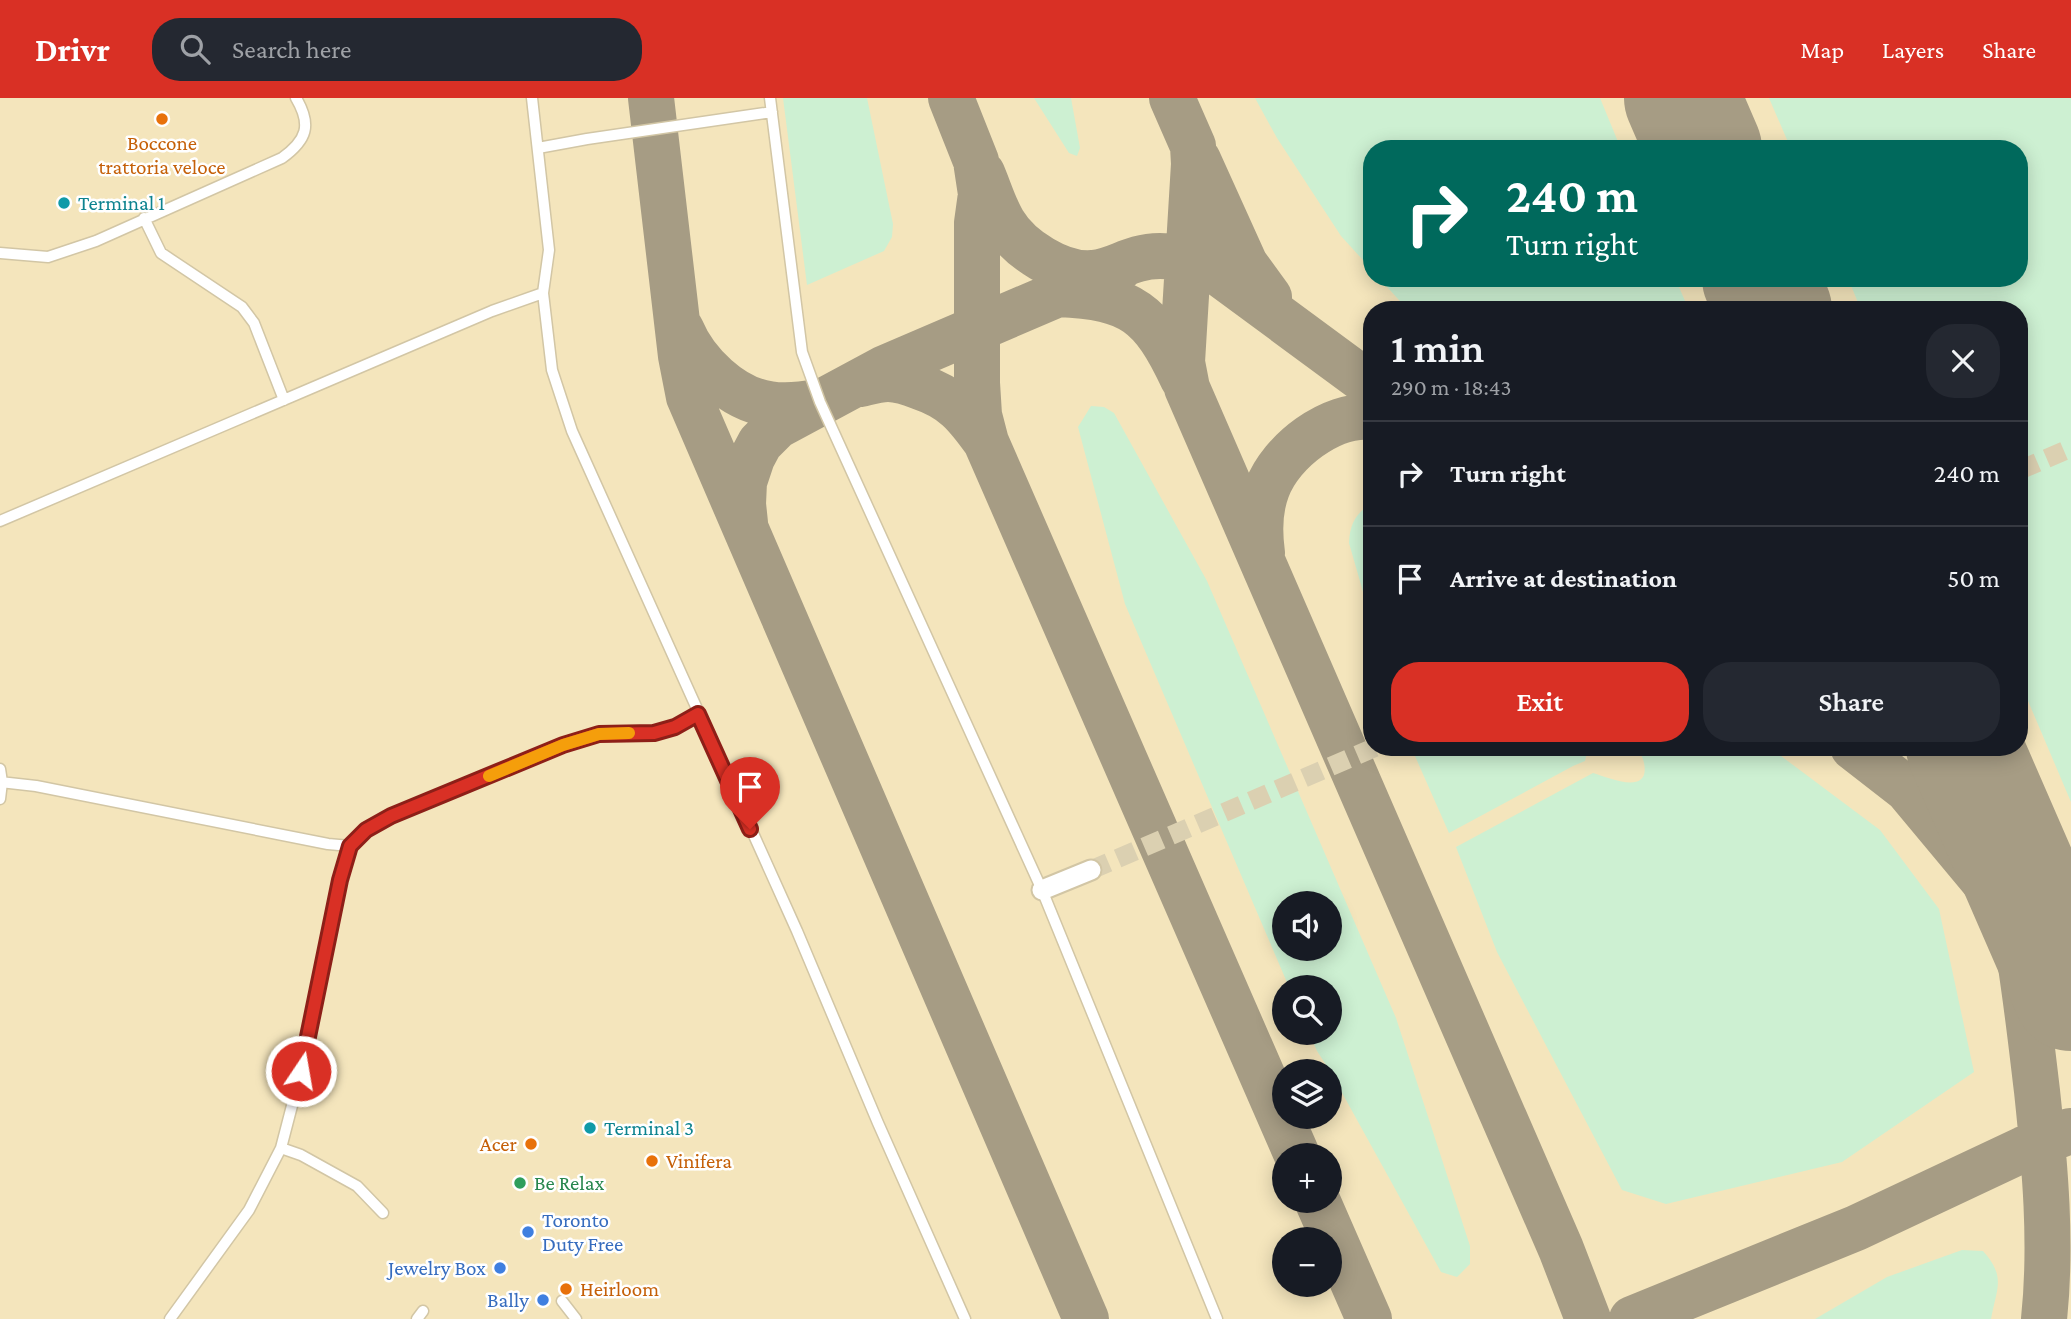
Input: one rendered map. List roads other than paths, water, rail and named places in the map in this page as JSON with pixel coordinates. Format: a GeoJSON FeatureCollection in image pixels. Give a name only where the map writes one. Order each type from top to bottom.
{"type":"FeatureCollection","features":[{"type":"Feature","properties":{"kind":"street"},"geometry":{"type":"LineString","coordinates":[[1042,890],[1091,870]]}},
{"type":"Feature","properties":{"kind":"lane"},"geometry":{"type":"LineString","coordinates":[[0,253],[48,257],[96,240],[282,158],[295,149],[303,137],[306,125],[304,112],[296,98]]}},
{"type":"Feature","properties":{"kind":"lane"},"geometry":{"type":"LineString","coordinates":[[532,98],[549,250],[543,293],[552,370],[572,432],[797,931],[965,1319]]}},
{"type":"Feature","properties":{"kind":"lane"},"geometry":{"type":"LineString","coordinates":[[769,98],[802,352],[820,402],[1042,890],[1217,1319]]}},
{"type":"Feature","properties":{"kind":"lane"},"geometry":{"type":"LineString","coordinates":[[538,148],[772,112]]}},
{"type":"Feature","properties":{"kind":"lane"},"geometry":{"type":"LineString","coordinates":[[144,218],[161,253],[242,307],[254,323],[284,400]]}},
{"type":"Feature","properties":{"kind":"lane"},"geometry":{"type":"LineString","coordinates":[[0,521],[492,311],[543,293]]}},
{"type":"Feature","properties":{"kind":"lane"},"geometry":{"type":"LineString","coordinates":[[170,1319],[249,1210],[281,1148],[301,1071],[340,880],[350,846],[366,830],[391,816],[563,745],[599,734],[654,733],[675,727],[698,714]]}},
{"type":"Feature","properties":{"kind":"lane"},"geometry":{"type":"LineString","coordinates":[[0,769],[0,799]]}},
{"type":"Feature","properties":{"kind":"lane"},"geometry":{"type":"LineString","coordinates":[[1,782],[36,786],[328,844],[350,846]]}},
{"type":"Feature","properties":{"kind":"lane"},"geometry":{"type":"LineString","coordinates":[[281,1148],[301,1155],[357,1186],[383,1213]]}},
{"type":"Feature","properties":{"kind":"lane"},"geometry":{"type":"LineString","coordinates":[[562,1301],[576,1319]]}},
{"type":"Feature","properties":{"kind":"tunnel"},"geometry":{"type":"LineString","coordinates":[[2028,467],[2071,448]]}},
{"type":"Feature","properties":{"kind":"tunnel"},"geometry":{"type":"LineString","coordinates":[[1091,870],[1363,753]]}},
{"type":"Feature","properties":{"kind":"place","name":"Boccone trattoria veloce"},"geometry":{"type":"Point","coordinates":[162,119]}},
{"type":"Feature","properties":{"kind":"place","name":"Terminal 1"},"geometry":{"type":"Point","coordinates":[64,203]}},
{"type":"Feature","properties":{"kind":"place","name":"Terminal 3"},"geometry":{"type":"Point","coordinates":[590,1128]}},
{"type":"Feature","properties":{"kind":"place","name":"Acer"},"geometry":{"type":"Point","coordinates":[531,1144]}},
{"type":"Feature","properties":{"kind":"place","name":"Vinifera"},"geometry":{"type":"Point","coordinates":[652,1161]}},
{"type":"Feature","properties":{"kind":"place","name":"Be Relax"},"geometry":{"type":"Point","coordinates":[520,1183]}},
{"type":"Feature","properties":{"kind":"place","name":"Toronto Duty Free"},"geometry":{"type":"Point","coordinates":[528,1232]}},
{"type":"Feature","properties":{"kind":"place","name":"Jewelry Box"},"geometry":{"type":"Point","coordinates":[500,1268]}},
{"type":"Feature","properties":{"kind":"place","name":"Heirloom"},"geometry":{"type":"Point","coordinates":[566,1289]}},
{"type":"Feature","properties":{"kind":"place","name":"Bally"},"geometry":{"type":"Point","coordinates":[543,1300]}}]}
